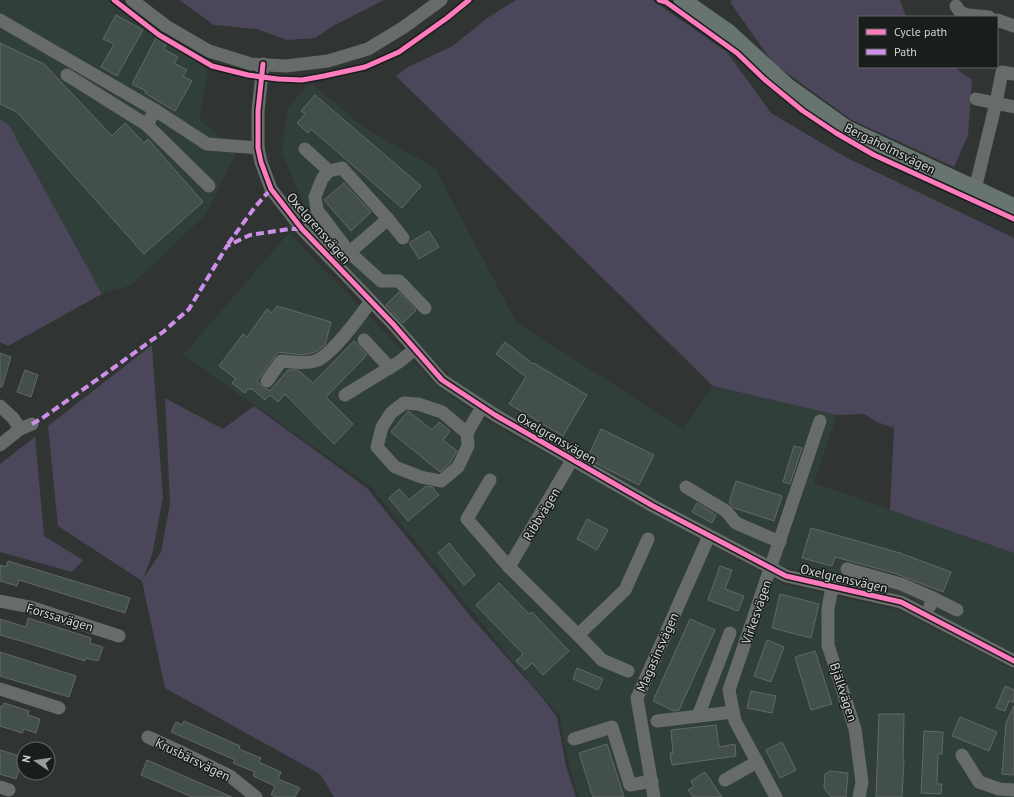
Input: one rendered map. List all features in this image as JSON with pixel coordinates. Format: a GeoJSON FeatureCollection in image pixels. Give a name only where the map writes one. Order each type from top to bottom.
{"type":"FeatureCollection","features":[{"type":"Feature","properties":{"kind":"main road","name":"Bergaholmsvägen"},"geometry":{"type":"LineString","coordinates":[[682,0],[728,32],[788,87],[847,129],[1014,207]]}},
{"type":"Feature","properties":{"kind":"street"},"geometry":{"type":"LineString","coordinates":[[132,0],[166,26],[210,51],[251,64],[286,66],[328,61],[368,49],[404,27],[441,0]]}},
{"type":"Feature","properties":{"kind":"street"},"geometry":{"type":"LineString","coordinates":[[956,6],[960,12],[968,15],[978,16]]}},
{"type":"Feature","properties":{"kind":"street"},"geometry":{"type":"LineString","coordinates":[[0,20],[155,110],[207,144],[258,148]]}},
{"type":"Feature","properties":{"kind":"street"},"geometry":{"type":"LineString","coordinates":[[998,20],[1014,26]]}},
{"type":"Feature","properties":{"kind":"street","name":"Oxelgrensvägen"},"geometry":{"type":"LineString","coordinates":[[263,64],[258,111],[258,148],[261,162],[271,189],[302,229],[371,301],[442,380],[482,407],[572,460],[653,506],[786,576],[901,602],[1014,661]]}},
{"type":"Feature","properties":{"kind":"street"},"geometry":{"type":"LineString","coordinates":[[975,189],[996,104],[1002,72],[1013,74]]}},
{"type":"Feature","properties":{"kind":"street"},"geometry":{"type":"LineString","coordinates":[[67,75],[147,125],[209,186]]}},
{"type":"Feature","properties":{"kind":"street"},"geometry":{"type":"LineString","coordinates":[[976,100],[1014,107]]}},
{"type":"Feature","properties":{"kind":"street"},"geometry":{"type":"LineString","coordinates":[[147,125],[155,110]]}},
{"type":"Feature","properties":{"kind":"street"},"geometry":{"type":"LineString","coordinates":[[305,149],[329,171]]}},
{"type":"Feature","properties":{"kind":"street"},"geometry":{"type":"LineString","coordinates":[[403,238],[342,168],[329,171],[322,179],[315,197],[317,210],[349,252],[381,281],[398,281],[425,308]]}},
{"type":"Feature","properties":{"kind":"street"},"geometry":{"type":"LineString","coordinates":[[336,264],[388,219]]}},
{"type":"Feature","properties":{"kind":"street"},"geometry":{"type":"LineString","coordinates":[[267,381],[281,361],[301,363],[316,361],[332,350],[371,301]]}},
{"type":"Feature","properties":{"kind":"street"},"geometry":{"type":"LineString","coordinates":[[364,340],[390,368]]}},
{"type":"Feature","properties":{"kind":"street"},"geometry":{"type":"LineString","coordinates":[[345,395],[390,368],[415,349]]}},
{"type":"Feature","properties":{"kind":"street"},"geometry":{"type":"LineString","coordinates":[[467,433],[442,412],[418,404],[404,403],[391,413],[382,427],[377,447],[395,468],[421,477],[441,481],[458,467],[468,446],[467,433],[482,407]]}},
{"type":"Feature","properties":{"kind":"street"},"geometry":{"type":"LineString","coordinates":[[0,406],[13,418],[26,426],[0,445]]}},
{"type":"Feature","properties":{"kind":"street","name":"Virkesvägen"},"geometry":{"type":"LineString","coordinates":[[776,797],[735,721],[729,690],[820,421]]}},
{"type":"Feature","properties":{"kind":"street","name":"Ribbvägen"},"geometry":{"type":"LineString","coordinates":[[509,568],[572,460]]}},
{"type":"Feature","properties":{"kind":"street"},"geometry":{"type":"LineString","coordinates":[[490,480],[467,519],[509,568],[602,660],[628,671]]}},
{"type":"Feature","properties":{"kind":"street"},"geometry":{"type":"LineString","coordinates":[[686,487],[726,511],[736,523],[780,542]]}},
{"type":"Feature","properties":{"kind":"street","name":"Magasinsvägen"},"geometry":{"type":"LineString","coordinates":[[654,797],[637,698],[709,536]]}},
{"type":"Feature","properties":{"kind":"street"},"geometry":{"type":"LineString","coordinates":[[578,635],[625,590],[648,539]]}},
{"type":"Feature","properties":{"kind":"street"},"geometry":{"type":"LineString","coordinates":[[847,569],[901,584],[956,610]]}},
{"type":"Feature","properties":{"kind":"street","name":"Bjälkvägen"},"geometry":{"type":"LineString","coordinates":[[832,587],[828,609],[828,644],[855,729],[862,782],[859,797]]}},
{"type":"Feature","properties":{"kind":"street"},"geometry":{"type":"LineString","coordinates":[[925,615],[933,598]]}},
{"type":"Feature","properties":{"kind":"street","name":"Forssavägen"},"geometry":{"type":"LineString","coordinates":[[0,601],[30,607],[119,636]]}},
{"type":"Feature","properties":{"kind":"street"},"geometry":{"type":"LineString","coordinates":[[698,716],[730,633]]}},
{"type":"Feature","properties":{"kind":"street"},"geometry":{"type":"LineString","coordinates":[[0,689],[59,708]]}},
{"type":"Feature","properties":{"kind":"street"},"geometry":{"type":"LineString","coordinates":[[657,721],[733,712]]}},
{"type":"Feature","properties":{"kind":"street"},"geometry":{"type":"LineString","coordinates":[[574,739],[612,727],[630,785],[652,781]]}},
{"type":"Feature","properties":{"kind":"street","name":"Krusbärsvägen"},"geometry":{"type":"LineString","coordinates":[[148,737],[230,776],[256,797]]}},
{"type":"Feature","properties":{"kind":"street"},"geometry":{"type":"LineString","coordinates":[[962,755],[979,782],[999,789],[1014,790],[1011,797]]}},
{"type":"Feature","properties":{"kind":"street"},"geometry":{"type":"LineString","coordinates":[[725,780],[757,762]]}},
{"type":"Feature","properties":{"kind":"shaded area"},"geometry":{"type":"Polygon","coordinates":[[[0,0],[118,0],[208,71],[199,119],[237,151],[206,214],[131,285],[102,294],[9,125],[0,119],[0,0]]]}},
{"type":"Feature","properties":{"kind":"shaded area"},"geometry":{"type":"Polygon","coordinates":[[[179,0],[384,0],[333,26],[315,38],[287,40],[257,29],[214,25],[179,0]]]}},
{"type":"Feature","properties":{"kind":"shaded area"},"geometry":{"type":"Polygon","coordinates":[[[516,0],[652,0],[727,52],[771,113],[845,157],[1014,238],[1014,553],[890,510],[894,428],[877,422],[864,414],[837,415],[713,386],[396,76],[408,67],[453,46],[487,18],[516,0]]]}},
{"type":"Feature","properties":{"kind":"shaded area"},"geometry":{"type":"Polygon","coordinates":[[[732,0],[900,0],[906,16],[858,16],[858,68],[955,68],[972,80],[968,135],[954,167],[852,120],[773,63],[730,2],[732,0]]]}},
{"type":"Feature","properties":{"kind":"shaded area"},"geometry":{"type":"Polygon","coordinates":[[[308,85],[314,85],[366,129],[435,168],[516,322],[683,429],[713,386],[837,415],[814,483],[1014,553],[1014,655],[907,596],[781,566],[606,475],[526,430],[451,377],[347,270],[313,226],[282,153],[287,109],[308,85]]]}},
{"type":"Feature","properties":{"kind":"shaded area"},"geometry":{"type":"Polygon","coordinates":[[[0,119],[9,125],[102,294],[8,346],[0,342],[0,119]]]}},
{"type":"Feature","properties":{"kind":"shaded area"},"geometry":{"type":"Polygon","coordinates":[[[289,233],[437,386],[489,422],[783,584],[898,610],[1014,670],[1014,797],[579,797],[569,766],[559,715],[520,670],[370,486],[183,355],[289,233]]]}},
{"type":"Feature","properties":{"kind":"shaded area"},"geometry":{"type":"Polygon","coordinates":[[[152,345],[163,497],[152,555],[143,579],[161,552],[170,504],[165,398],[223,429],[254,406],[367,488],[472,618],[542,697],[557,717],[566,766],[576,797],[334,797],[320,774],[165,688],[142,581],[58,526],[48,426],[152,345]]]}},
{"type":"Feature","properties":{"kind":"shaded area"},"geometry":{"type":"Polygon","coordinates":[[[35,437],[44,536],[83,560],[72,572],[0,552],[0,464],[35,437]]]}},
{"type":"Feature","properties":{"kind":"building"},"geometry":{"type":"Polygon","coordinates":[[[116,15],[143,30],[117,76],[101,67],[114,44],[103,39],[116,15]]]}},
{"type":"Feature","properties":{"kind":"building"},"geometry":{"type":"Polygon","coordinates":[[[157,36],[167,42],[164,49],[178,57],[174,63],[187,70],[183,76],[192,81],[175,111],[145,93],[146,91],[132,84],[157,36]]]}},
{"type":"Feature","properties":{"kind":"building"},"geometry":{"type":"Polygon","coordinates":[[[0,43],[44,64],[112,136],[125,123],[144,143],[148,139],[203,202],[144,254],[17,112],[0,104],[0,43]]]}},
{"type":"Feature","properties":{"kind":"building"},"geometry":{"type":"Polygon","coordinates":[[[315,95],[421,186],[402,208],[311,129],[308,133],[297,123],[305,114],[301,111],[315,95]]]}},
{"type":"Feature","properties":{"kind":"building"},"geometry":{"type":"Polygon","coordinates":[[[344,183],[371,212],[351,231],[324,200],[344,183]]]}},
{"type":"Feature","properties":{"kind":"building"},"geometry":{"type":"Polygon","coordinates":[[[429,231],[439,247],[419,259],[409,243],[429,231]]]}},
{"type":"Feature","properties":{"kind":"building"},"geometry":{"type":"Polygon","coordinates":[[[399,292],[416,310],[403,323],[386,305],[399,292]]]}},
{"type":"Feature","properties":{"kind":"building"},"geometry":{"type":"Polygon","coordinates":[[[277,306],[331,322],[325,345],[317,351],[302,355],[279,352],[257,381],[263,388],[270,391],[288,370],[298,370],[313,383],[354,341],[367,355],[326,397],[353,424],[334,444],[285,394],[278,402],[270,395],[265,400],[251,388],[250,390],[248,388],[245,393],[232,383],[236,379],[219,366],[243,334],[247,337],[267,309],[272,313],[277,306]]]}},
{"type":"Feature","properties":{"kind":"building"},"geometry":{"type":"Polygon","coordinates":[[[505,342],[533,364],[534,363],[587,395],[563,436],[509,404],[526,377],[496,354],[505,342]]]}},
{"type":"Feature","properties":{"kind":"building"},"geometry":{"type":"Polygon","coordinates":[[[0,353],[11,357],[2,387],[0,387],[0,353]]]}},
{"type":"Feature","properties":{"kind":"building"},"geometry":{"type":"Polygon","coordinates":[[[25,370],[38,375],[31,397],[17,392],[25,370]]]}},
{"type":"Feature","properties":{"kind":"building"},"geometry":{"type":"Polygon","coordinates":[[[408,411],[432,430],[439,422],[450,431],[443,440],[457,451],[450,463],[440,472],[391,432],[408,411]]]}},
{"type":"Feature","properties":{"kind":"building"},"geometry":{"type":"Polygon","coordinates":[[[601,429],[654,455],[639,485],[587,459],[601,429]]]}},
{"type":"Feature","properties":{"kind":"building"},"geometry":{"type":"Polygon","coordinates":[[[794,446],[802,448],[790,484],[783,482],[794,446]]]}},
{"type":"Feature","properties":{"kind":"building"},"geometry":{"type":"Polygon","coordinates":[[[736,481],[782,496],[774,521],[734,508],[729,503],[736,481]]]}},
{"type":"Feature","properties":{"kind":"building"},"geometry":{"type":"Polygon","coordinates":[[[426,486],[432,487],[439,495],[408,521],[389,498],[399,489],[409,500],[426,486]]]}},
{"type":"Feature","properties":{"kind":"building"},"geometry":{"type":"Polygon","coordinates":[[[697,503],[716,515],[712,523],[692,512],[697,503]]]}},
{"type":"Feature","properties":{"kind":"building"},"geometry":{"type":"Polygon","coordinates":[[[587,519],[608,530],[597,550],[577,539],[587,519]]]}},
{"type":"Feature","properties":{"kind":"building"},"geometry":{"type":"Polygon","coordinates":[[[811,528],[900,553],[951,572],[943,592],[894,573],[835,557],[832,566],[802,558],[811,528]]]}},
{"type":"Feature","properties":{"kind":"building"},"geometry":{"type":"Polygon","coordinates":[[[449,543],[475,575],[464,585],[438,553],[449,543]]]}},
{"type":"Feature","properties":{"kind":"building"},"geometry":{"type":"Polygon","coordinates":[[[8,561],[130,598],[125,613],[19,580],[17,586],[0,581],[0,565],[6,567],[8,561]]]}},
{"type":"Feature","properties":{"kind":"building"},"geometry":{"type":"Polygon","coordinates":[[[720,566],[732,570],[725,589],[744,596],[738,611],[708,600],[720,566]]]}},
{"type":"Feature","properties":{"kind":"building"},"geometry":{"type":"Polygon","coordinates":[[[499,583],[529,614],[532,612],[569,651],[543,675],[532,663],[525,670],[516,661],[523,654],[476,605],[499,583]]]}},
{"type":"Feature","properties":{"kind":"building"},"geometry":{"type":"Polygon","coordinates":[[[780,594],[819,604],[811,638],[772,628],[780,594]]]}},
{"type":"Feature","properties":{"kind":"building"},"geometry":{"type":"Polygon","coordinates":[[[28,618],[91,638],[90,643],[103,647],[98,661],[85,658],[85,661],[0,635],[0,619],[26,627],[28,618]]]}},
{"type":"Feature","properties":{"kind":"building"},"geometry":{"type":"Polygon","coordinates":[[[690,619],[715,630],[679,710],[674,711],[653,701],[690,619]]]}},
{"type":"Feature","properties":{"kind":"building"},"geometry":{"type":"Polygon","coordinates":[[[767,640],[784,647],[771,682],[754,676],[767,640]]]}},
{"type":"Feature","properties":{"kind":"building"},"geometry":{"type":"Polygon","coordinates":[[[815,651],[832,704],[811,710],[795,657],[815,651]]]}},
{"type":"Feature","properties":{"kind":"building"},"geometry":{"type":"Polygon","coordinates":[[[0,652],[76,676],[69,697],[0,676],[0,652]]]}},
{"type":"Feature","properties":{"kind":"building"},"geometry":{"type":"Polygon","coordinates":[[[577,668],[603,679],[598,690],[573,679],[577,668]]]}},
{"type":"Feature","properties":{"kind":"building"},"geometry":{"type":"Polygon","coordinates":[[[1005,686],[1014,690],[1014,702],[1009,701],[1005,711],[996,708],[1005,686]]]}},
{"type":"Feature","properties":{"kind":"building"},"geometry":{"type":"Polygon","coordinates":[[[751,691],[776,696],[772,713],[747,708],[751,691]]]}},
{"type":"Feature","properties":{"kind":"building"},"geometry":{"type":"Polygon","coordinates":[[[4,703],[29,711],[28,715],[40,719],[36,733],[24,729],[22,733],[0,726],[0,706],[2,707],[4,703]]]}},
{"type":"Feature","properties":{"kind":"building"},"geometry":{"type":"Polygon","coordinates":[[[1014,706],[1014,775],[1002,774],[1006,723],[1014,706]]]}},
{"type":"Feature","properties":{"kind":"building"},"geometry":{"type":"Polygon","coordinates":[[[879,714],[904,714],[902,797],[876,797],[879,714]]]}},
{"type":"Feature","properties":{"kind":"building"},"geometry":{"type":"Polygon","coordinates":[[[960,717],[997,732],[989,751],[952,736],[960,717]]]}},
{"type":"Feature","properties":{"kind":"building"},"geometry":{"type":"Polygon","coordinates":[[[184,721],[240,746],[239,749],[261,758],[259,762],[281,772],[278,779],[300,788],[295,797],[276,797],[271,795],[275,786],[253,776],[255,772],[233,763],[235,760],[171,732],[176,722],[182,725],[184,721]]]}},
{"type":"Feature","properties":{"kind":"building"},"geometry":{"type":"Polygon","coordinates":[[[716,725],[719,747],[735,744],[736,756],[672,765],[670,753],[673,753],[671,730],[716,725]]]}},
{"type":"Feature","properties":{"kind":"building"},"geometry":{"type":"Polygon","coordinates":[[[924,731],[943,732],[942,754],[938,754],[937,784],[942,784],[941,794],[921,793],[924,731]]]}},
{"type":"Feature","properties":{"kind":"building"},"geometry":{"type":"Polygon","coordinates":[[[782,742],[796,770],[780,778],[766,750],[782,742]]]}},
{"type":"Feature","properties":{"kind":"building"},"geometry":{"type":"Polygon","coordinates":[[[607,744],[624,797],[593,797],[579,753],[607,744]]]}},
{"type":"Feature","properties":{"kind":"building"},"geometry":{"type":"Polygon","coordinates":[[[0,750],[16,755],[16,779],[0,774],[0,750]]]}},
{"type":"Feature","properties":{"kind":"building"},"geometry":{"type":"Polygon","coordinates":[[[147,760],[232,797],[192,797],[141,775],[147,760]]]}},
{"type":"Feature","properties":{"kind":"building"},"geometry":{"type":"Polygon","coordinates":[[[830,771],[848,773],[846,797],[831,797],[824,788],[825,774],[830,771]]]}},
{"type":"Feature","properties":{"kind":"building"},"geometry":{"type":"Polygon","coordinates":[[[705,772],[722,797],[693,797],[688,790],[694,786],[691,781],[705,772]]]}},
{"type":"Feature","properties":{"kind":"marked path"},"geometry":{"type":"LineString","coordinates":[[228,244],[255,207],[271,189]]}},
{"type":"Feature","properties":{"kind":"marked path"},"geometry":{"type":"LineString","coordinates":[[32,424],[163,332],[189,309],[227,246],[250,235],[289,229],[302,229]]}},
{"type":"Feature","properties":{"kind":"cycle path"},"geometry":{"type":"LineString","coordinates":[[114,0],[159,35],[212,66],[248,75],[278,79],[302,80],[365,67],[399,52],[447,18],[469,0]]}},
{"type":"Feature","properties":{"kind":"cycle path"},"geometry":{"type":"LineString","coordinates":[[659,0],[666,2],[737,53],[764,79],[803,111],[836,133],[874,155],[1014,219]]}},
{"type":"Feature","properties":{"kind":"cycle path"},"geometry":{"type":"LineString","coordinates":[[263,64],[258,111],[258,148],[261,162],[271,189],[302,229],[393,324],[442,380],[495,415],[653,506],[786,576],[901,602],[1014,661]]}}]}
